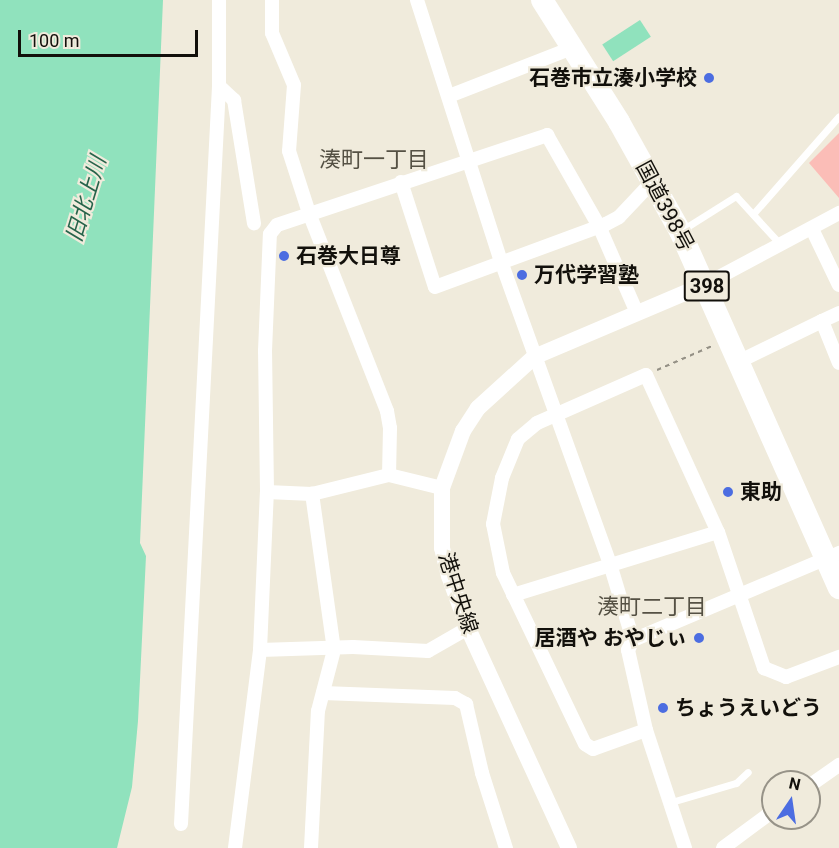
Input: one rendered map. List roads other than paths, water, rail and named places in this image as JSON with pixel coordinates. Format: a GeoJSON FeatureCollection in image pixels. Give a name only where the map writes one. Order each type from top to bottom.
{"type":"FeatureCollection","features":[{"type":"Feature","properties":{"kind":"highway","name":"国道398号"},"geometry":{"type":"LineString","coordinates":[[542,0],[653,181],[680,231],[833,556],[839,588]]}},
{"type":"Feature","properties":{"kind":"street"},"geometry":{"type":"LineString","coordinates":[[181,824],[219,86],[219,0]]}},
{"type":"Feature","properties":{"kind":"street"},"geometry":{"type":"LineString","coordinates":[[272,0],[272,33],[294,85],[289,151],[309,213],[387,411],[390,428],[389,475]]}},
{"type":"Feature","properties":{"kind":"street"},"geometry":{"type":"LineString","coordinates":[[417,0],[502,264],[554,414],[610,564],[633,640]]}},
{"type":"Feature","properties":{"kind":"street"},"geometry":{"type":"LineString","coordinates":[[449,96],[572,48]]}},
{"type":"Feature","properties":{"kind":"street"},"geometry":{"type":"LineString","coordinates":[[219,86],[234,100],[254,223]]}},
{"type":"Feature","properties":{"kind":"street"},"geometry":{"type":"LineString","coordinates":[[235,848],[254,728],[260,650],[267,492],[265,351],[270,234],[277,225],[309,213],[547,135],[599,226],[636,313]]}},
{"type":"Feature","properties":{"kind":"street"},"geometry":{"type":"LineString","coordinates":[[401,182],[435,287],[502,264],[619,217],[653,181]]}},
{"type":"Feature","properties":{"kind":"street"},"geometry":{"type":"LineString","coordinates":[[706,284],[839,213]]}},
{"type":"Feature","properties":{"kind":"street"},"geometry":{"type":"LineString","coordinates":[[812,229],[839,285]]}},
{"type":"Feature","properties":{"kind":"street","name":"港中央線"},"geometry":{"type":"LineString","coordinates":[[569,848],[468,628],[442,548],[442,488],[463,431],[478,408],[534,357],[706,284]]}},
{"type":"Feature","properties":{"kind":"street"},"geometry":{"type":"LineString","coordinates":[[740,361],[839,313]]}},
{"type":"Feature","properties":{"kind":"street"},"geometry":{"type":"LineString","coordinates":[[822,321],[839,363]]}},
{"type":"Feature","properties":{"kind":"street"},"geometry":{"type":"LineString","coordinates":[[646,730],[593,749],[585,744],[513,595],[496,551],[493,524],[498,495],[518,439],[554,414],[646,375],[718,532],[764,668],[786,677],[839,657]]}},
{"type":"Feature","properties":{"kind":"street"},"geometry":{"type":"LineString","coordinates":[[267,492],[312,494],[353,481],[389,475],[442,488]]}},
{"type":"Feature","properties":{"kind":"street"},"geometry":{"type":"LineString","coordinates":[[310,848],[318,711],[334,650],[312,494]]}},
{"type":"Feature","properties":{"kind":"street"},"geometry":{"type":"LineString","coordinates":[[513,595],[718,532]]}},
{"type":"Feature","properties":{"kind":"street"},"geometry":{"type":"LineString","coordinates":[[685,848],[646,730],[628,650],[633,640],[833,556]]}},
{"type":"Feature","properties":{"kind":"street"},"geometry":{"type":"LineString","coordinates":[[260,650],[334,650],[353,646],[428,651],[468,628]]}},
{"type":"Feature","properties":{"kind":"street"},"geometry":{"type":"LineString","coordinates":[[323,693],[455,698],[466,704],[482,773],[506,848]]}},
{"type":"Feature","properties":{"kind":"street"},"geometry":{"type":"LineString","coordinates":[[821,780],[837,772]]}},
{"type":"Feature","properties":{"kind":"street"},"geometry":{"type":"LineString","coordinates":[[723,848],[761,820]]}},
{"type":"Feature","properties":{"kind":"lane"},"geometry":{"type":"LineString","coordinates":[[753,214],[839,116]]}},
{"type":"Feature","properties":{"kind":"lane"},"geometry":{"type":"LineString","coordinates":[[680,231],[736,196],[780,244]]}},
{"type":"Feature","properties":{"kind":"lane"},"geometry":{"type":"LineString","coordinates":[[668,802],[736,783],[748,772]]}},
{"type":"Feature","properties":{"kind":"water","name":"旧北上川"},"geometry":{"type":"Polygon","coordinates":[[[0,0],[163,0],[140,543],[146,556],[138,721],[132,787],[117,848],[0,848],[0,0]]]}},
{"type":"Feature","properties":{"kind":"water"},"geometry":{"type":"Polygon","coordinates":[[[640,20],[651,37],[613,61],[602,45],[640,20]]]}},
{"type":"Feature","properties":{"kind":"place","name":"石巻市立湊小学校"},"geometry":{"type":"Point","coordinates":[709,78]}},
{"type":"Feature","properties":{"kind":"place","name":"石巻大日尊"},"geometry":{"type":"Point","coordinates":[284,256]}},
{"type":"Feature","properties":{"kind":"place","name":"万代学習塾"},"geometry":{"type":"Point","coordinates":[522,275]}},
{"type":"Feature","properties":{"kind":"place","name":"東助"},"geometry":{"type":"Point","coordinates":[728,492]}},
{"type":"Feature","properties":{"kind":"place","name":"居酒や おやじぃ"},"geometry":{"type":"Point","coordinates":[699,638]}},
{"type":"Feature","properties":{"kind":"place","name":"ちょうえいどう"},"geometry":{"type":"Point","coordinates":[663,708]}},
{"type":"Feature","properties":{"kind":"district","name":"湊町一丁目"},"geometry":{"type":"Point","coordinates":[374,160]}},
{"type":"Feature","properties":{"kind":"district","name":"湊町二丁目"},"geometry":{"type":"Point","coordinates":[652,607]}}]}
